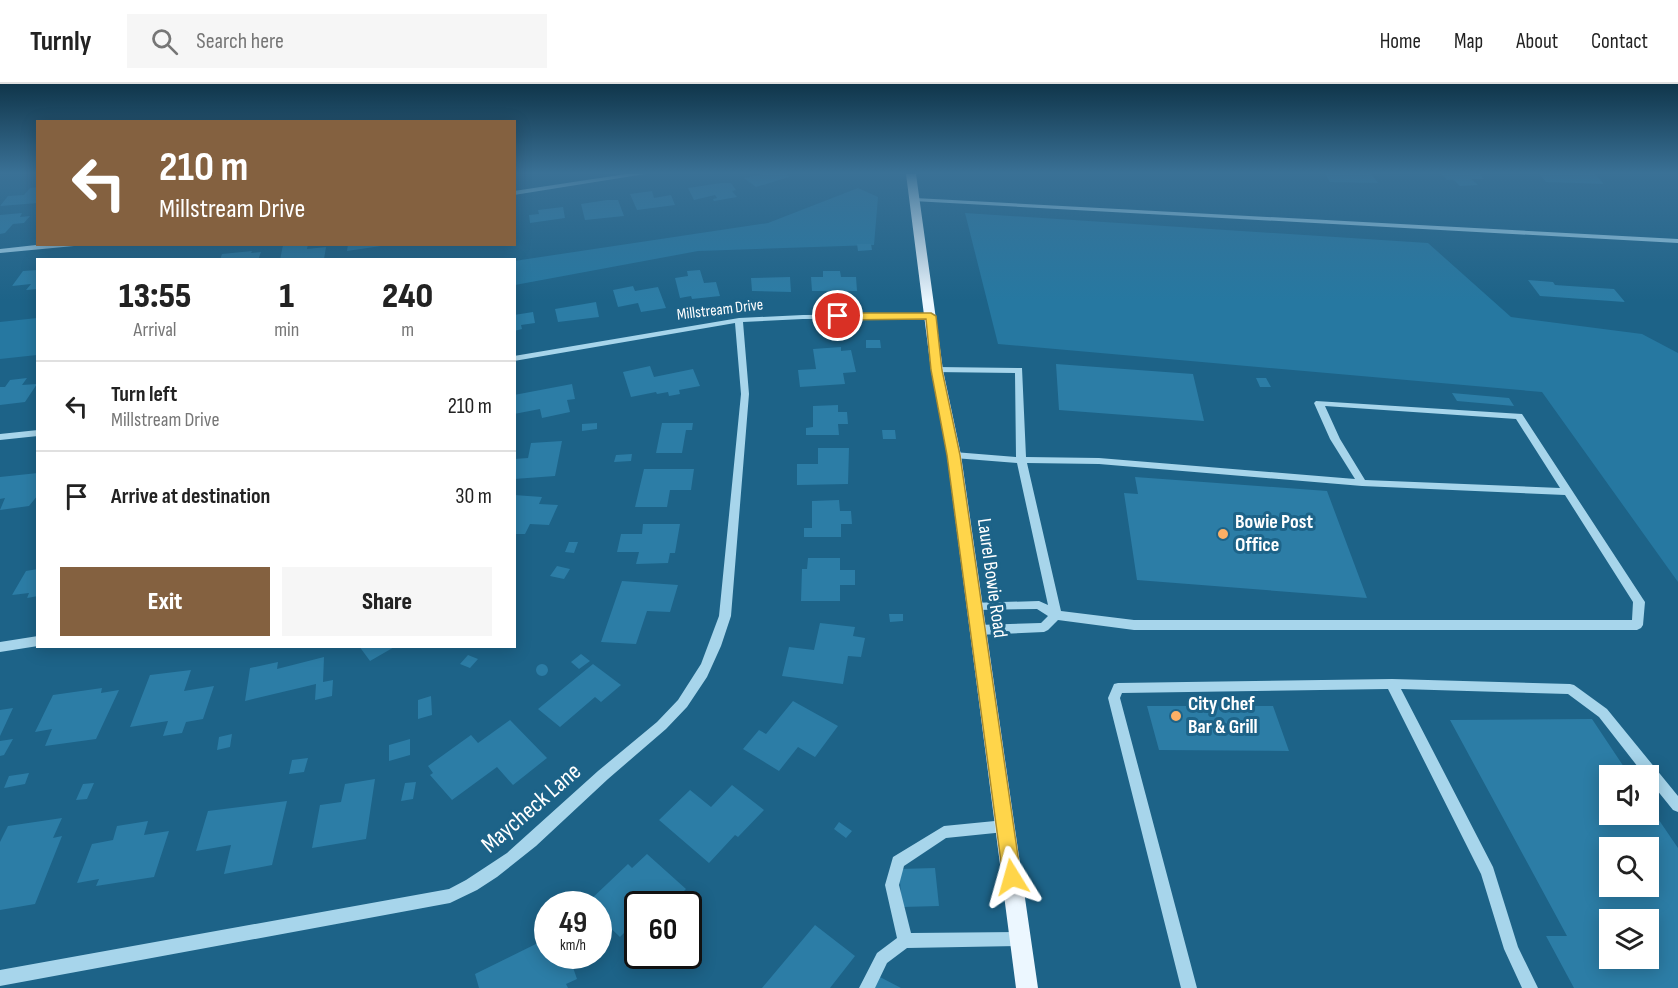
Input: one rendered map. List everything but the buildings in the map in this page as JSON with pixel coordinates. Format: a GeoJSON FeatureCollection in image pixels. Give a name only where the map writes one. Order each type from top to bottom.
{"type":"FeatureCollection","features":[{"type":"Feature","properties":{"kind":"main road","name":"Laurel Bowie Road"},"geometry":{"type":"LineString","coordinates":[[917,216],[937,370],[954,455],[1028,988]]}},
{"type":"Feature","properties":{"kind":"street"},"geometry":{"type":"LineString","coordinates":[[1216,216],[1678,241]]}},
{"type":"Feature","properties":{"kind":"street"},"geometry":{"type":"LineString","coordinates":[[0,251],[53,246]]}},
{"type":"Feature","properties":{"kind":"street","name":"Millstream Drive"},"geometry":{"type":"LineString","coordinates":[[516,359],[740,320],[931,316]]}},
{"type":"Feature","properties":{"kind":"street","name":"Maycheck Lane"},"geometry":{"type":"LineString","coordinates":[[0,978],[450,896],[491,873],[606,772],[658,731],[692,692],[705,671],[725,616],[745,405],[740,320]]}},
{"type":"Feature","properties":{"kind":"street"},"geometry":{"type":"LineString","coordinates":[[937,370],[1019,370],[1021,460],[1056,615]]}},
{"type":"Feature","properties":{"kind":"street"},"geometry":{"type":"LineString","coordinates":[[974,606],[1039,605],[1056,615],[1134,625],[1637,625],[1639,602],[1519,416],[1318,403],[1335,439],[1362,483]]}},
{"type":"Feature","properties":{"kind":"street"},"geometry":{"type":"LineString","coordinates":[[0,436],[36,433]]}},
{"type":"Feature","properties":{"kind":"street"},"geometry":{"type":"LineString","coordinates":[[954,455],[1021,460],[1099,461],[1362,483],[1569,492]]}},
{"type":"Feature","properties":{"kind":"street"},"geometry":{"type":"LineString","coordinates":[[977,630],[1044,627],[1056,615]]}},
{"type":"Feature","properties":{"kind":"street"},"geometry":{"type":"LineString","coordinates":[[0,647],[36,641]]}},
{"type":"Feature","properties":{"kind":"street"},"geometry":{"type":"LineString","coordinates":[[1392,684],[1488,872],[1511,949],[1530,988]]}},
{"type":"Feature","properties":{"kind":"street"},"geometry":{"type":"LineString","coordinates":[[1189,988],[1114,698],[1118,688],[1392,684],[1570,689],[1604,713],[1678,806]]}},
{"type":"Feature","properties":{"kind":"street"},"geometry":{"type":"LineString","coordinates":[[906,941],[892,885],[898,862],[944,832],[1005,826]]}},
{"type":"Feature","properties":{"kind":"street"},"geometry":{"type":"LineString","coordinates":[[867,988],[882,958],[906,941],[1020,939]]}},
{"type":"Feature","properties":{"kind":"shaded area"},"geometry":{"type":"Polygon","coordinates":[[[786,216],[876,216],[874,245],[698,251],[516,285],[516,261],[768,223],[786,216]]]}},
{"type":"Feature","properties":{"kind":"shaded area"},"geometry":{"type":"Polygon","coordinates":[[[966,216],[1014,216],[1428,243],[1511,317],[1642,334],[1678,353],[1678,582],[1542,392],[998,344],[966,216]]]}},
{"type":"Feature","properties":{"kind":"shaded area"},"geometry":{"type":"Polygon","coordinates":[[[36,318],[36,355],[0,359],[0,322],[36,318]]]}},
{"type":"Feature","properties":{"kind":"place","name":"Bowie Post Office"},"geometry":{"type":"Point","coordinates":[1223,534]}},
{"type":"Feature","properties":{"kind":"place","name":"City Chef Bar & Grill"},"geometry":{"type":"Point","coordinates":[1176,716]}},
{"type":"Feature","properties":{"kind":"route"},"geometry":{"type":"LineString","coordinates":[[838,316],[931,316],[937,370],[954,455],[1012,877]]}}]}
